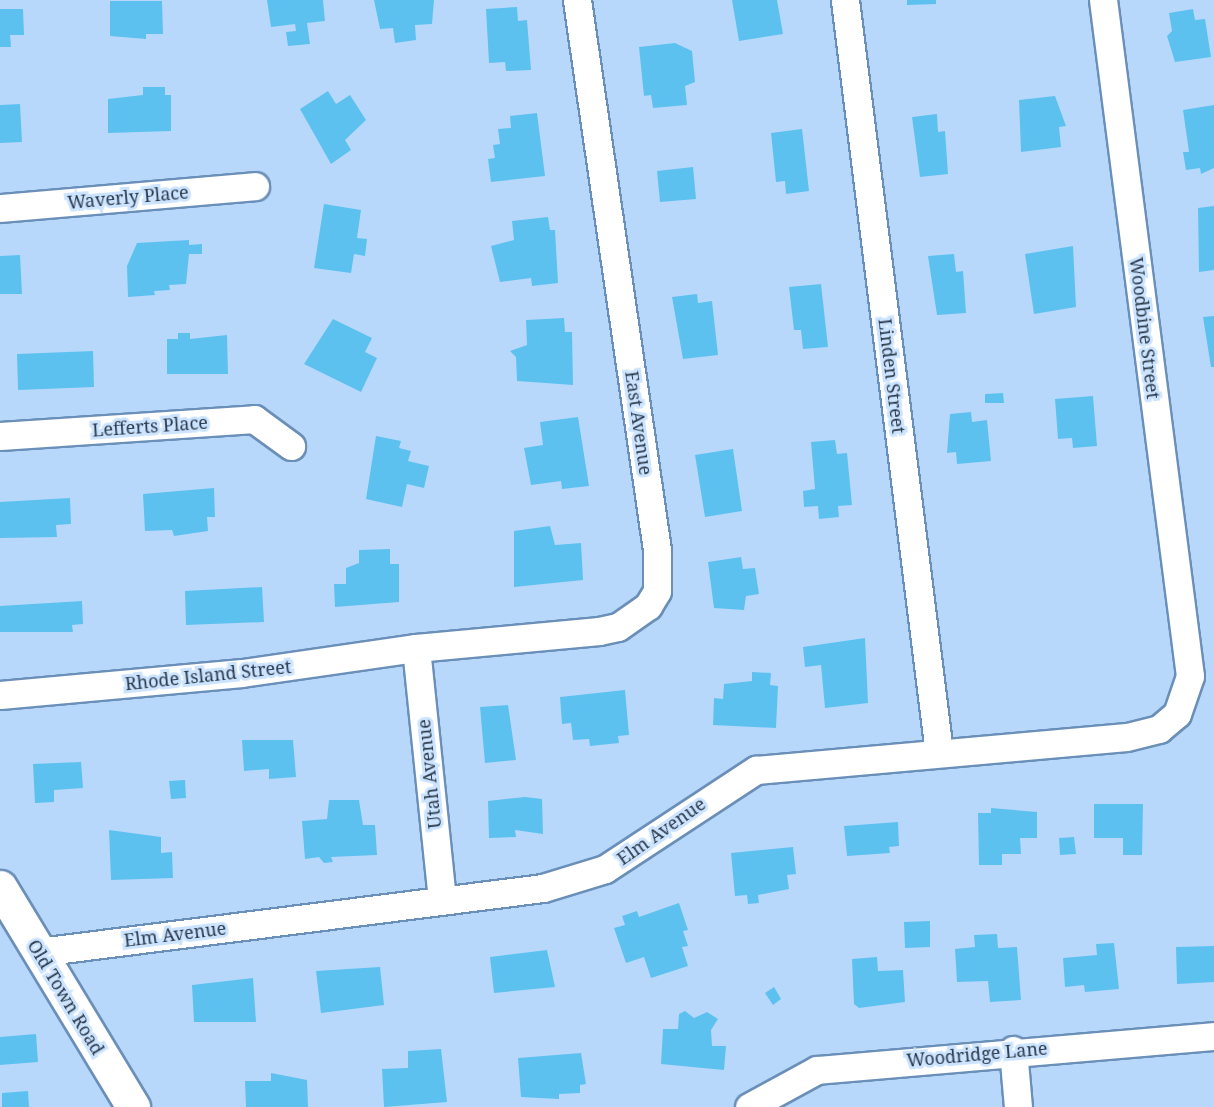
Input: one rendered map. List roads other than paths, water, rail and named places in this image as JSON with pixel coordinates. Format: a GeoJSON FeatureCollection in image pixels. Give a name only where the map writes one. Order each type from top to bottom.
{"type":"FeatureCollection","features":[{"type":"Feature","properties":{"kind":"main road","name":"Old Town Road"},"geometry":{"type":"LineString","coordinates":[[0,886],[133,1107]]}},
{"type":"Feature","properties":{"kind":"street","name":"East Avenue"},"geometry":{"type":"LineString","coordinates":[[416,648],[618,627],[648,606],[657,591],[657,550],[577,0]]}},
{"type":"Feature","properties":{"kind":"street","name":"Linden Street"},"geometry":{"type":"LineString","coordinates":[[845,0],[939,753]]}},
{"type":"Feature","properties":{"kind":"street","name":"Woodbine Street"},"geometry":{"type":"LineString","coordinates":[[1103,0],[1188,655]]}},
{"type":"Feature","properties":{"kind":"street","name":"Waverly Place"},"geometry":{"type":"LineString","coordinates":[[0,208],[255,186]]}},
{"type":"Feature","properties":{"kind":"street","name":"Lefferts Place"},"geometry":{"type":"LineString","coordinates":[[0,436],[254,419],[291,446]]}},
{"type":"Feature","properties":{"kind":"street","name":"Rhode Island Street"},"geometry":{"type":"LineString","coordinates":[[0,695],[242,673],[416,648]]}},
{"type":"Feature","properties":{"kind":"street","name":"Utah Avenue"},"geometry":{"type":"LineString","coordinates":[[416,648],[442,899]]}},
{"type":"Feature","properties":{"kind":"street","name":"Elm Avenue"},"geometry":{"type":"LineString","coordinates":[[39,952],[442,899],[543,888],[605,869],[756,770],[1147,735],[1177,714],[1187,696],[1188,655]]}},
{"type":"Feature","properties":{"kind":"street","name":"Woodridge Lane"},"geometry":{"type":"LineString","coordinates":[[749,1107],[816,1070],[1013,1050],[1214,1036]]}},
{"type":"Feature","properties":{"kind":"street"},"geometry":{"type":"LineString","coordinates":[[1013,1050],[1018,1107]]}}]}
